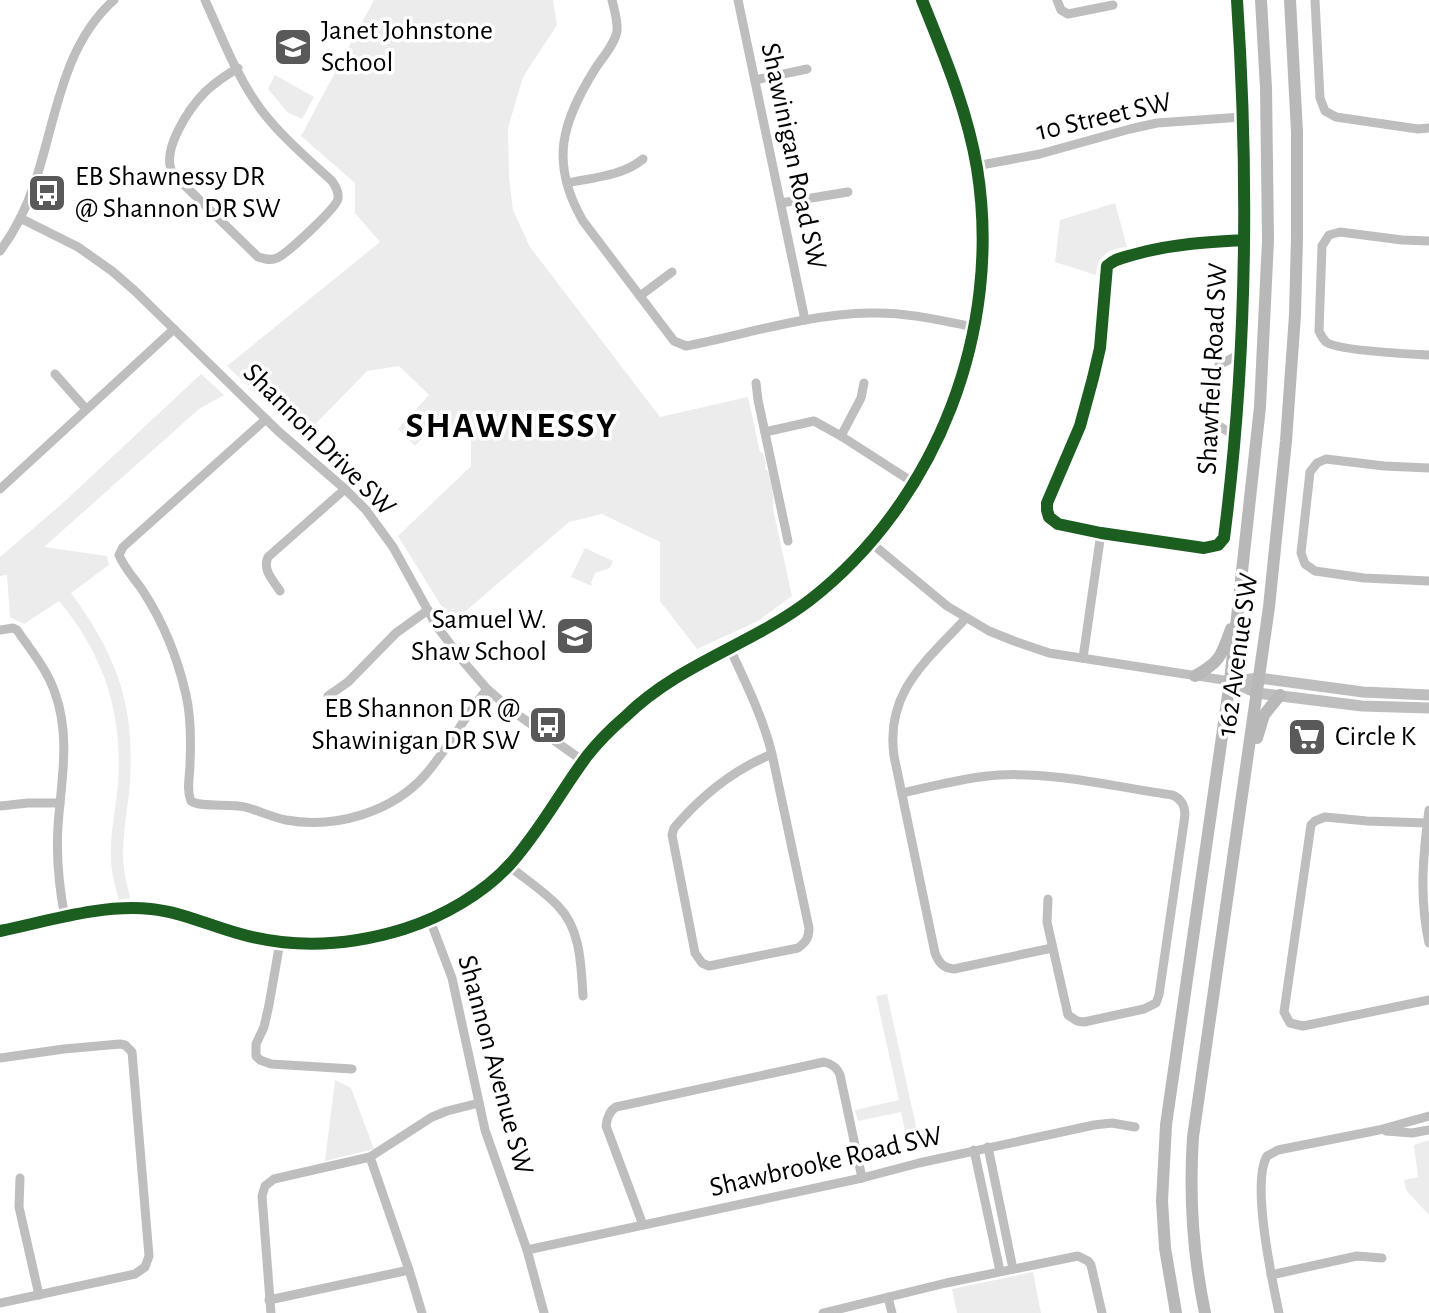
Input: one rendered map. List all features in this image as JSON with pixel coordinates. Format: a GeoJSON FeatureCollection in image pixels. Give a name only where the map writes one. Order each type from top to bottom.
{"type":"FeatureCollection","features":[{"type":"Feature","properties":{"kind":"main road","name":"162 Avenue SW"},"geometry":{"type":"LineString","coordinates":[[1176,1313],[1168,1272],[1164,1224],[1162,1177],[1165,1137],[1230,681],[1260,407],[1268,192],[1261,0]]}},
{"type":"Feature","properties":{"kind":"main road","name":"162 Avenue SW"},"geometry":{"type":"LineString","coordinates":[[1205,1313],[1192,1218],[1193,1137],[1273,571],[1295,315],[1297,132],[1290,0]]}},
{"type":"Feature","properties":{"kind":"main road"},"geometry":{"type":"LineString","coordinates":[[1195,676],[1216,663],[1222,654],[1239,607]]}},
{"type":"Feature","properties":{"kind":"main road"},"geometry":{"type":"LineString","coordinates":[[1246,768],[1264,715],[1280,695]]}},
{"type":"Feature","properties":{"kind":"street"},"geometry":{"type":"LineString","coordinates":[[0,251],[20,218],[34,185],[77,49],[95,21],[114,0]]}},
{"type":"Feature","properties":{"kind":"street"},"geometry":{"type":"LineString","coordinates":[[205,0],[253,97],[266,116],[332,181],[337,190],[338,198],[333,209],[275,259],[258,257],[174,175],[169,164],[174,142],[189,112],[206,91],[238,68]]}},
{"type":"Feature","properties":{"kind":"street"},"geometry":{"type":"LineString","coordinates":[[612,0],[616,36],[573,107],[565,134],[563,156],[567,183],[583,221],[671,338],[682,345],[851,313],[896,314],[974,327]]}},
{"type":"Feature","properties":{"kind":"street","name":"Shawinigan Road SW"},"geometry":{"type":"LineString","coordinates":[[738,0],[805,320]]}},
{"type":"Feature","properties":{"kind":"street"},"geometry":{"type":"LineString","coordinates":[[0,931],[111,909],[153,909],[187,916],[240,934],[280,942],[322,944],[379,937],[430,920],[474,894],[509,866],[543,823],[583,761],[630,711],[679,675],[763,632],[811,598],[852,562],[914,483],[938,438],[962,377],[974,327],[982,262],[981,206],[976,166],[960,97],[922,0]]}},
{"type":"Feature","properties":{"kind":"street"},"geometry":{"type":"LineString","coordinates":[[1057,0],[1061,10],[1068,14],[1113,5]]}},
{"type":"Feature","properties":{"kind":"street","name":"Shawfield Road SW"},"geometry":{"type":"LineString","coordinates":[[1101,533],[1204,548],[1218,545],[1224,538],[1235,436],[1244,240],[1237,0]]}},
{"type":"Feature","properties":{"kind":"street"},"geometry":{"type":"LineString","coordinates":[[1315,0],[1320,103],[1325,111],[1336,117],[1429,128]]}},
{"type":"Feature","properties":{"kind":"street"},"geometry":{"type":"LineString","coordinates":[[755,80],[807,69]]}},
{"type":"Feature","properties":{"kind":"street","name":"10 Street SW"},"geometry":{"type":"LineString","coordinates":[[976,166],[1040,154],[1157,123],[1242,117]]}},
{"type":"Feature","properties":{"kind":"street"},"geometry":{"type":"LineString","coordinates":[[567,183],[618,172],[643,159]]}},
{"type":"Feature","properties":{"kind":"street"},"geometry":{"type":"LineString","coordinates":[[781,203],[848,192]]}},
{"type":"Feature","properties":{"kind":"street","name":"Shannon Drive SW"},"geometry":{"type":"LineString","coordinates":[[20,218],[78,247],[112,271],[266,419],[345,489],[366,510],[393,547],[447,641],[487,689],[583,761]]}},
{"type":"Feature","properties":{"kind":"street"},"geometry":{"type":"LineString","coordinates":[[1429,241],[1340,232],[1329,235],[1322,246],[1319,331],[1326,342],[1335,346],[1429,355]]}},
{"type":"Feature","properties":{"kind":"street"},"geometry":{"type":"LineString","coordinates":[[1083,658],[1101,533],[1055,522],[1049,517],[1047,507],[1080,426],[1093,378],[1100,348],[1107,266],[1115,259],[1169,245],[1244,240]]}},
{"type":"Feature","properties":{"kind":"street"},"geometry":{"type":"LineString","coordinates":[[640,296],[672,272]]}},
{"type":"Feature","properties":{"kind":"street"},"geometry":{"type":"LineString","coordinates":[[0,489],[174,329]]}},
{"type":"Feature","properties":{"kind":"street"},"geometry":{"type":"LineString","coordinates":[[1235,436],[1213,422],[1219,365],[1240,354]]}},
{"type":"Feature","properties":{"kind":"street"},"geometry":{"type":"LineString","coordinates":[[55,374],[86,409]]}},
{"type":"Feature","properties":{"kind":"street"},"geometry":{"type":"LineString","coordinates":[[756,383],[788,541]]}},
{"type":"Feature","properties":{"kind":"street"},"geometry":{"type":"LineString","coordinates":[[841,436],[861,398],[864,383]]}},
{"type":"Feature","properties":{"kind":"street"},"geometry":{"type":"LineString","coordinates":[[266,419],[123,547],[119,555],[154,611],[181,675],[189,710],[188,789],[191,801],[199,805],[241,806],[300,821],[346,819],[368,812],[402,795],[426,775],[487,689]]}},
{"type":"Feature","properties":{"kind":"street"},"geometry":{"type":"LineString","coordinates":[[765,432],[814,421],[914,483]]}},
{"type":"Feature","properties":{"kind":"street"},"geometry":{"type":"LineString","coordinates":[[1429,468],[1326,459],[1317,463],[1310,472],[1301,553],[1305,564],[1315,571],[1364,578],[1429,581]]}},
{"type":"Feature","properties":{"kind":"street"},"geometry":{"type":"LineString","coordinates":[[280,591],[267,572],[268,557],[345,489]]}},
{"type":"Feature","properties":{"kind":"street"},"geometry":{"type":"LineString","coordinates":[[870,542],[928,591],[966,618],[989,631],[1049,653],[1230,681],[1259,678],[1363,692],[1429,695]]}},
{"type":"Feature","properties":{"kind":"street"},"geometry":{"type":"LineString","coordinates":[[328,696],[348,682],[396,633],[428,610]]}},
{"type":"Feature","properties":{"kind":"street"},"geometry":{"type":"LineString","coordinates":[[966,618],[916,671],[900,697],[892,738],[935,953],[940,964],[954,969],[1052,948]]}},
{"type":"Feature","properties":{"kind":"street"},"geometry":{"type":"LineString","coordinates":[[0,630],[17,630],[37,657],[56,696],[61,717],[65,754],[58,854],[59,888],[65,918]]}},
{"type":"Feature","properties":{"kind":"street"},"geometry":{"type":"LineString","coordinates":[[730,649],[756,707],[772,754],[809,934],[807,941],[798,948],[709,966],[702,963],[695,953],[672,835],[674,828],[705,795],[733,775],[772,754]]}},
{"type":"Feature","properties":{"kind":"street"},"geometry":{"type":"LineString","coordinates":[[1230,681],[1257,693],[1362,706],[1429,708]]}},
{"type":"Feature","properties":{"kind":"street"},"geometry":{"type":"LineString","coordinates":[[902,793],[978,777],[1031,775],[1172,795],[1182,802],[1185,815],[1156,1003],[1144,1009],[1084,1022],[1071,1018],[1066,1011],[1052,948],[1047,922],[1048,899]]}},
{"type":"Feature","properties":{"kind":"street"},"geometry":{"type":"LineString","coordinates":[[0,806],[60,803]]}},
{"type":"Feature","properties":{"kind":"street"},"geometry":{"type":"LineString","coordinates":[[1429,810],[1422,872],[1422,897],[1429,943]]}},
{"type":"Feature","properties":{"kind":"street"},"geometry":{"type":"LineString","coordinates":[[1427,823],[1325,817],[1311,825],[1284,1012],[1290,1023],[1303,1026],[1429,1000]]}},
{"type":"Feature","properties":{"kind":"street"},"geometry":{"type":"LineString","coordinates":[[509,866],[564,913],[578,947],[583,996]]}},
{"type":"Feature","properties":{"kind":"street","name":"Shannon Avenue SW"},"geometry":{"type":"LineString","coordinates":[[430,920],[452,978],[479,1103],[544,1313]]}},
{"type":"Feature","properties":{"kind":"street"},"geometry":{"type":"LineString","coordinates":[[280,942],[264,1027],[256,1044],[256,1056],[271,1064],[352,1069]]}},
{"type":"Feature","properties":{"kind":"street"},"geometry":{"type":"LineString","coordinates":[[0,1058],[120,1044],[129,1048],[134,1056],[149,1256],[147,1264],[135,1274],[0,1303]]}},
{"type":"Feature","properties":{"kind":"street"},"geometry":{"type":"LineString","coordinates":[[643,1225],[606,1126],[612,1109],[824,1062],[837,1069],[862,1178]]}},
{"type":"Feature","properties":{"kind":"street"},"geometry":{"type":"LineString","coordinates":[[271,1313],[262,1196],[265,1186],[274,1179],[370,1157],[432,1117],[479,1103]]}},
{"type":"Feature","properties":{"kind":"street"},"geometry":{"type":"LineString","coordinates":[[1279,1313],[1263,1217],[1262,1168],[1265,1159],[1278,1150],[1379,1130],[1429,1116]]}},
{"type":"Feature","properties":{"kind":"street","name":"Shawbrooke Road SW"},"geometry":{"type":"LineString","coordinates":[[527,1250],[1094,1125],[1112,1123],[1135,1127]]}},
{"type":"Feature","properties":{"kind":"street"},"geometry":{"type":"LineString","coordinates":[[1379,1130],[1412,1133],[1429,1130]]}},
{"type":"Feature","properties":{"kind":"street"},"geometry":{"type":"LineString","coordinates":[[988,1147],[1013,1269]]}},
{"type":"Feature","properties":{"kind":"street"},"geometry":{"type":"LineString","coordinates":[[974,1150],[1000,1271]]}},
{"type":"Feature","properties":{"kind":"street"},"geometry":{"type":"LineString","coordinates":[[370,1157],[422,1313]]}},
{"type":"Feature","properties":{"kind":"street"},"geometry":{"type":"LineString","coordinates":[[20,1178],[19,1207],[39,1295]]}},
{"type":"Feature","properties":{"kind":"street"},"geometry":{"type":"LineString","coordinates":[[823,1313],[1078,1256],[1088,1261],[1093,1271],[1102,1313]]}},
{"type":"Feature","properties":{"kind":"street"},"geometry":{"type":"LineString","coordinates":[[1271,1275],[1357,1256],[1382,1258]]}},
{"type":"Feature","properties":{"kind":"street"},"geometry":{"type":"LineString","coordinates":[[269,1300],[409,1270]]}},
{"type":"Feature","properties":{"kind":"street"},"geometry":{"type":"LineString","coordinates":[[888,1297],[892,1313]]}},
{"type":"Feature","properties":{"kind":"shaded area"},"geometry":{"type":"Polygon","coordinates":[[[374,0],[553,0],[557,25],[523,77],[508,128],[513,210],[530,247],[660,417],[748,397],[760,452],[768,471],[792,596],[758,621],[697,649],[660,601],[660,542],[602,514],[569,522],[452,623],[398,536],[471,466],[471,436],[462,427],[458,431],[447,421],[434,427],[415,446],[398,429],[429,395],[399,366],[367,371],[303,437],[227,366],[380,242],[355,213],[355,183],[301,136],[374,0]]]}},
{"type":"Feature","properties":{"kind":"shaded area"},"geometry":{"type":"Polygon","coordinates":[[[275,75],[314,97],[302,119],[287,112],[268,89],[275,75]]]}},
{"type":"Feature","properties":{"kind":"shaded area"},"geometry":{"type":"Polygon","coordinates":[[[1115,203],[1127,247],[1105,254],[1096,275],[1055,262],[1060,220],[1115,203]]]}},
{"type":"Feature","properties":{"kind":"shaded area"},"geometry":{"type":"Polygon","coordinates":[[[201,374],[224,395],[199,409],[44,547],[107,556],[109,565],[71,593],[111,659],[129,728],[130,782],[123,855],[130,898],[119,900],[112,874],[111,848],[119,758],[107,686],[88,642],[59,601],[24,624],[10,617],[7,575],[0,576],[0,557],[64,502],[201,374]]]}},
{"type":"Feature","properties":{"kind":"shaded area"},"geometry":{"type":"Polygon","coordinates":[[[585,548],[613,561],[610,568],[595,573],[592,586],[571,577],[585,548]]]}},
{"type":"Feature","properties":{"kind":"shaded area"},"geometry":{"type":"Polygon","coordinates":[[[887,994],[921,1149],[910,1152],[901,1112],[858,1121],[855,1110],[899,1100],[876,996],[887,994]]]}},
{"type":"Feature","properties":{"kind":"shaded area"},"geometry":{"type":"Polygon","coordinates":[[[335,1080],[351,1088],[374,1149],[325,1161],[335,1080]]]}},
{"type":"Feature","properties":{"kind":"shaded area"},"geometry":{"type":"Polygon","coordinates":[[[1429,1140],[1429,1215],[1406,1190],[1404,1180],[1418,1177],[1414,1145],[1429,1140]]]}},
{"type":"Feature","properties":{"kind":"shaded area"},"geometry":{"type":"Polygon","coordinates":[[[1033,1272],[1041,1313],[957,1313],[952,1289],[1033,1272]]]}},
{"type":"Feature","properties":{"kind":"cycle path"},"geometry":{"type":"LineString","coordinates":[[0,931],[75,914],[132,908],[173,913],[278,942],[320,943],[383,935],[433,918],[476,894],[512,862],[591,751],[647,698],[692,668],[787,616],[810,600],[855,559],[894,513],[926,462],[951,407],[969,349],[980,289],[983,229],[973,146],[954,82],[922,0]]}},
{"type":"Feature","properties":{"kind":"cycle path"},"geometry":{"type":"LineString","coordinates":[[1237,0],[1243,135],[1244,202],[1244,269],[1237,404],[1224,538],[1218,545],[1204,548],[1058,524],[1049,517],[1047,503],[1080,426],[1093,378],[1100,348],[1107,266],[1121,258],[1163,248],[1203,243],[1217,242],[1230,241],[1244,240]]}},
{"type":"Feature","properties":{"kind":"place","name":"Janet Johnstone School"},"geometry":{"type":"Point","coordinates":[293,47]}},
{"type":"Feature","properties":{"kind":"place","name":"EB Shawnessy DR @ Shannon DR SW"},"geometry":{"type":"Point","coordinates":[47,193]}},
{"type":"Feature","properties":{"kind":"place","name":"Samuel W. Shaw School"},"geometry":{"type":"Point","coordinates":[575,636]}},
{"type":"Feature","properties":{"kind":"place","name":"EB Shannon DR @ Shawinigan DR SW"},"geometry":{"type":"Point","coordinates":[548,725]}},
{"type":"Feature","properties":{"kind":"place","name":"Circle K"},"geometry":{"type":"Point","coordinates":[1307,737]}},
{"type":"Feature","properties":{"kind":"district","name":"SHAWNESSY"},"geometry":{"type":"Point","coordinates":[512,426]}}]}
